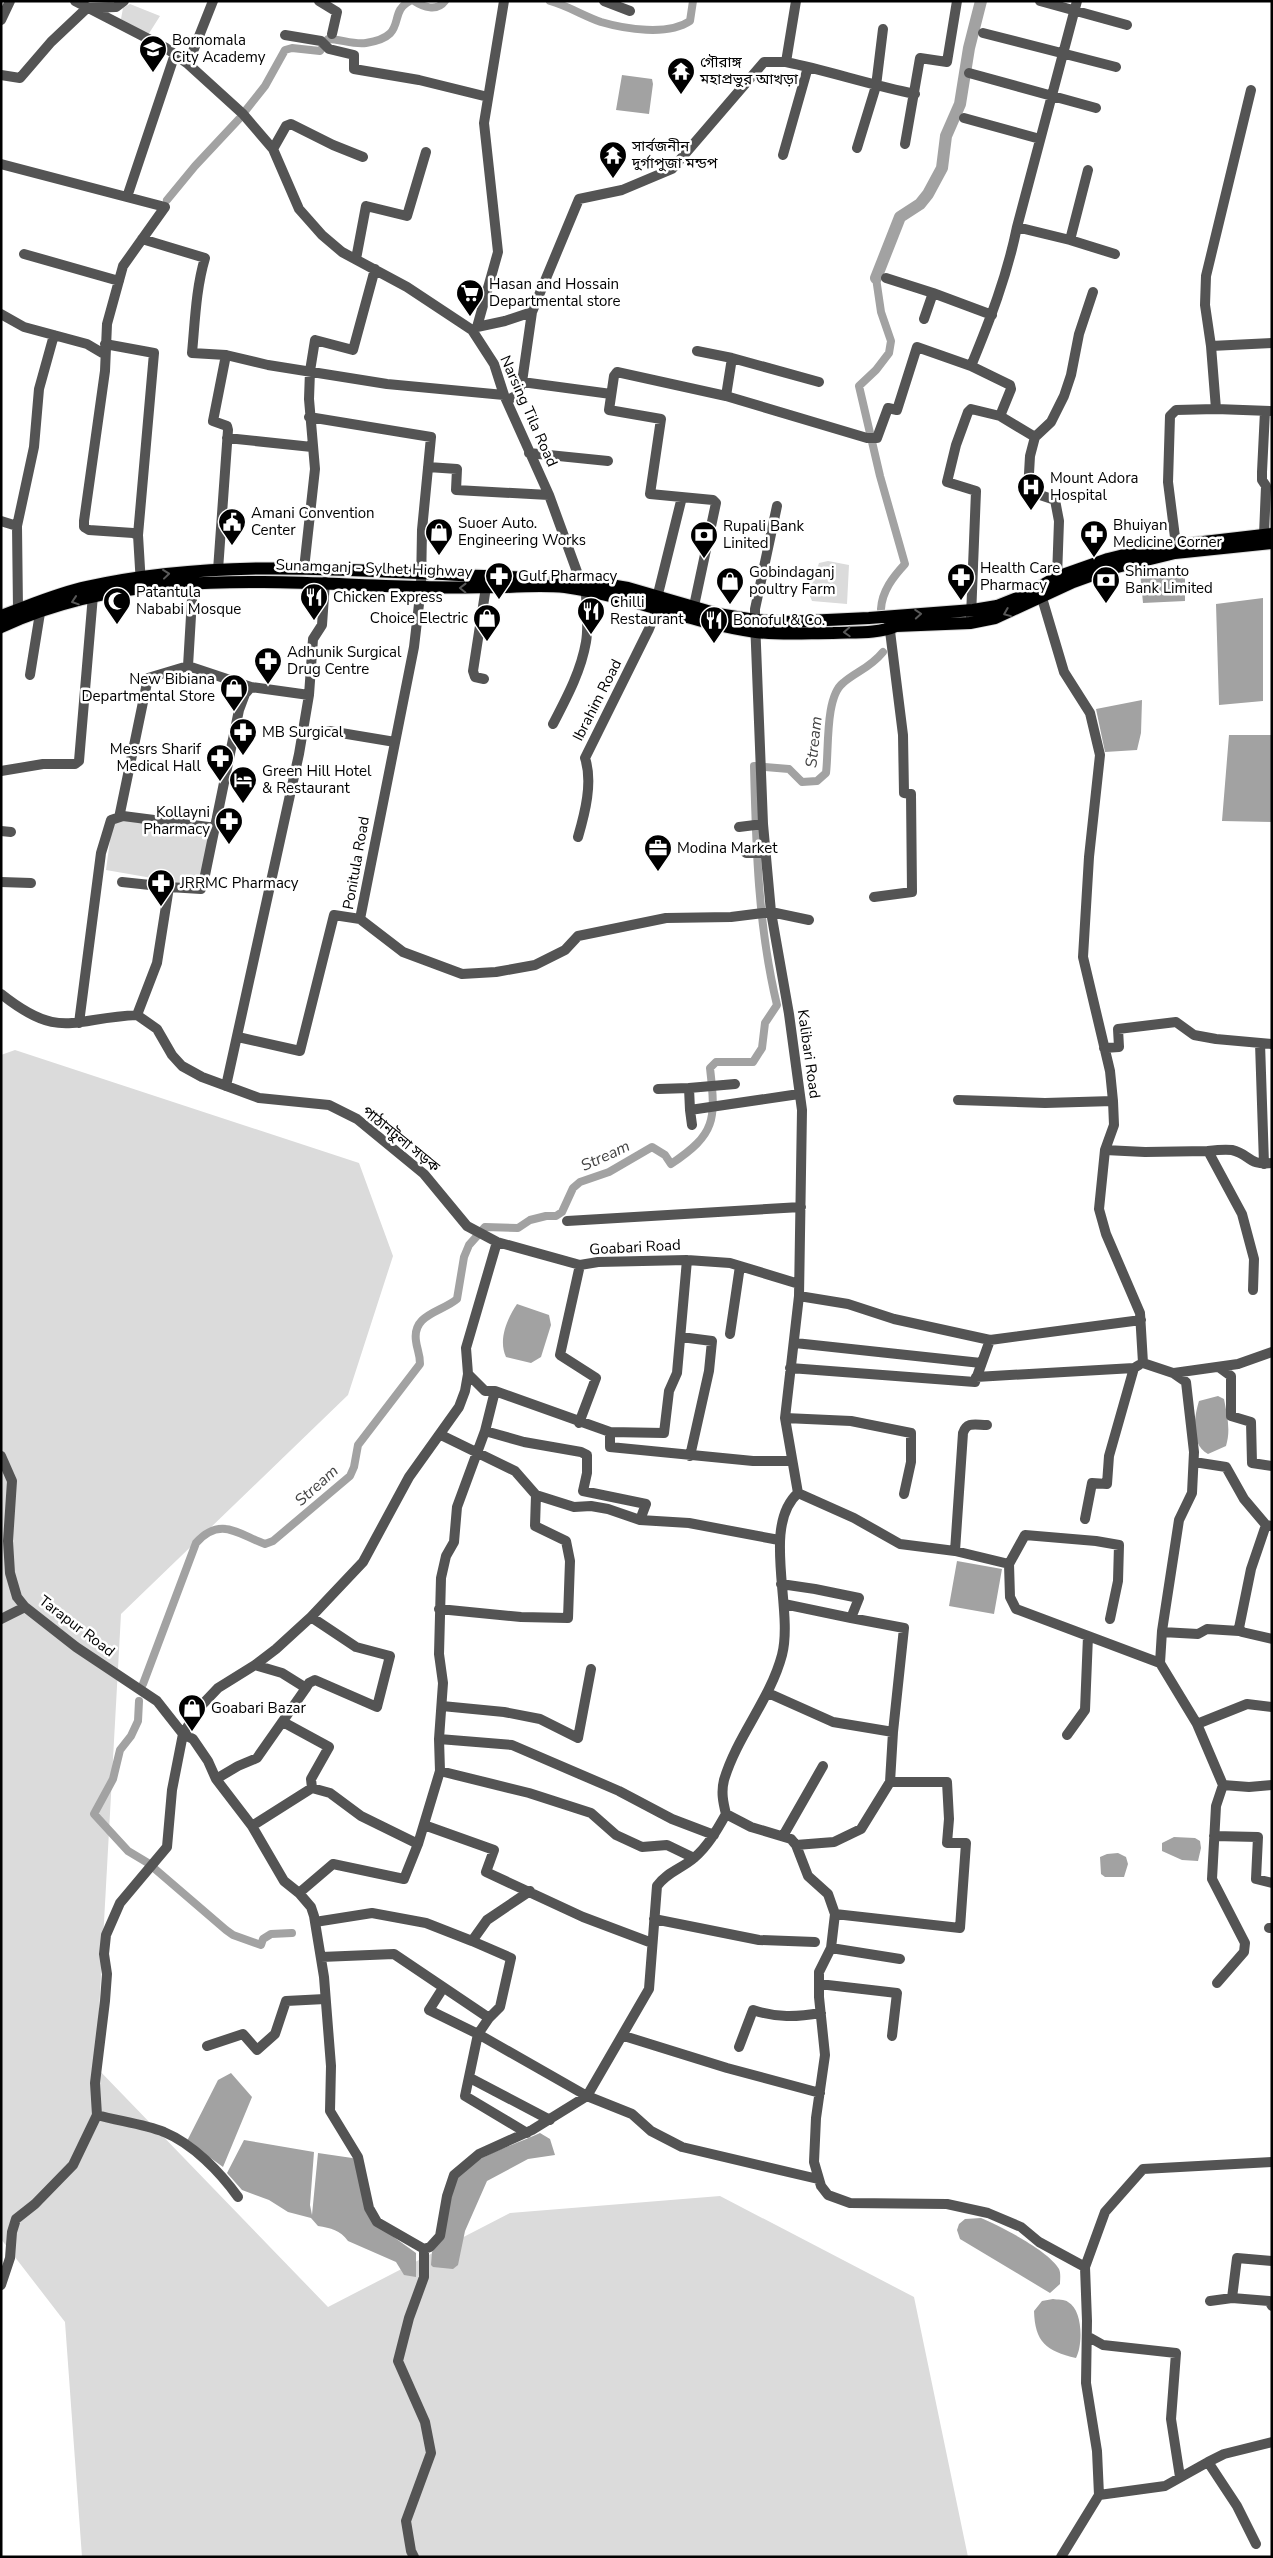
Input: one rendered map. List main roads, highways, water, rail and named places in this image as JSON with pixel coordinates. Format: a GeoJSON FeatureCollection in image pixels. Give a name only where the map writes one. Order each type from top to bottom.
{"type":"FeatureCollection","features":[{"type":"Feature","properties":{"kind":"main road","name":"Sunamganj - Sylhet Highway"},"geometry":{"type":"LineString","coordinates":[[889,623],[896,626],[970,623],[996,618],[1074,582],[1109,569],[1176,553],[1269,537]]}},
{"type":"Feature","properties":{"kind":"main road","name":"Sunamganj - Sylhet Highway"},"geometry":{"type":"LineString","coordinates":[[1,616],[85,587],[140,582],[218,570],[325,582],[421,587],[563,587],[657,604],[756,626],[848,632],[889,623],[997,606],[1027,594],[1058,577],[1108,559],[1176,545],[1269,537]]}},
{"type":"Feature","properties":{"kind":"main road","name":"Sunamganj - Sylhet Highway"},"geometry":{"type":"LineString","coordinates":[[1,627],[93,595],[140,582],[193,582],[304,569],[421,572],[580,580],[628,588],[657,604],[694,606],[756,626]]}},
{"type":"Feature","properties":{"kind":"waterway"},"geometry":{"type":"LineString","coordinates":[[246,110],[265,86],[285,50],[292,48],[320,51],[328,39],[352,43],[380,40],[393,30],[399,12],[410,1]]}},
{"type":"Feature","properties":{"kind":"waterway"},"geometry":{"type":"LineString","coordinates":[[414,1],[426,7],[438,6],[445,1]]}},
{"type":"Feature","properties":{"kind":"waterway"},"geometry":{"type":"LineString","coordinates":[[550,1],[601,22],[646,30],[681,26],[690,21],[693,1]]}},
{"type":"Feature","properties":{"kind":"waterway"},"geometry":{"type":"LineString","coordinates":[[876,278],[900,217],[920,204],[928,194],[942,168],[946,136],[960,104],[969,48],[981,1]]}},
{"type":"Feature","properties":{"kind":"waterway"},"geometry":{"type":"LineString","coordinates":[[167,200],[195,166],[239,119]]}},
{"type":"Feature","properties":{"kind":"waterway"},"geometry":{"type":"LineString","coordinates":[[876,278],[881,312],[891,341],[889,353],[876,370],[859,386],[880,476],[905,564],[896,574],[883,596],[881,609]]}},
{"type":"Feature","properties":{"kind":"waterway","name":"Stream"},"geometry":{"type":"LineString","coordinates":[[143,1684],[196,1543],[213,1530],[221,1529],[238,1532],[265,1544],[273,1541],[350,1476],[354,1467],[358,1445],[420,1364],[416,1341],[416,1332],[419,1325],[423,1319],[457,1299],[464,1257],[469,1245],[485,1227],[518,1228],[530,1220],[546,1216],[556,1216],[562,1212],[573,1188],[580,1182],[609,1172],[652,1147],[665,1155],[671,1164],[697,1144],[705,1134],[710,1124],[713,1101],[710,1068],[716,1062],[753,1062],[762,1048],[765,1023],[777,1005],[766,946],[759,886],[754,766],[789,769],[802,782],[817,781],[826,773],[829,725],[833,700],[837,690],[843,683],[873,662],[883,652]]}},
{"type":"Feature","properties":{"kind":"waterway"},"geometry":{"type":"LineString","coordinates":[[139,1701],[138,1721],[131,1736],[120,1750],[113,1779],[94,1814],[128,1851],[148,1863],[233,1935],[261,1945],[263,1939],[271,1934],[292,1933]]}},
{"type":"Feature","properties":{"kind":"place","name":"Bornomala City Academy"},"geometry":{"type":"Point","coordinates":[153,73]}},
{"type":"Feature","properties":{"kind":"place","name":"গৌরাঙ্গ মহাপ্রভুর আখড়া"},"geometry":{"type":"Point","coordinates":[681,95]}},
{"type":"Feature","properties":{"kind":"place","name":"সার্বজনীন দুর্গাপুজা মন্ডপ"},"geometry":{"type":"Point","coordinates":[613,179]}},
{"type":"Feature","properties":{"kind":"place","name":"Hasan and Hossain Departmental store"},"geometry":{"type":"Point","coordinates":[470,317]}},
{"type":"Feature","properties":{"kind":"place","name":"Mount Adora Hospital"},"geometry":{"type":"Point","coordinates":[1031,511]}},
{"type":"Feature","properties":{"kind":"place","name":"Amani Convention Center"},"geometry":{"type":"Point","coordinates":[232,546]}},
{"type":"Feature","properties":{"kind":"place","name":"Suoer Auto. Engineering Works"},"geometry":{"type":"Point","coordinates":[439,556]}},
{"type":"Feature","properties":{"kind":"place","name":"Bhuiyan Medicine Corner"},"geometry":{"type":"Point","coordinates":[1094,558]}},
{"type":"Feature","properties":{"kind":"place","name":"Rupali Bank Linited"},"geometry":{"type":"Point","coordinates":[704,559]}},
{"type":"Feature","properties":{"kind":"place","name":"Gulf Pharmacy"},"geometry":{"type":"Point","coordinates":[499,600]}},
{"type":"Feature","properties":{"kind":"place","name":"Health Care Pharmacy"},"geometry":{"type":"Point","coordinates":[961,601]}},
{"type":"Feature","properties":{"kind":"place","name":"Shimanto Bank Limited"},"geometry":{"type":"Point","coordinates":[1106,604]}},
{"type":"Feature","properties":{"kind":"place","name":"Gobindaganj poultry Farm"},"geometry":{"type":"Point","coordinates":[730,605]}},
{"type":"Feature","properties":{"kind":"place","name":"Chicken Express"},"geometry":{"type":"Point","coordinates":[314,621]}},
{"type":"Feature","properties":{"kind":"place","name":"Patantula Nababi Mosque"},"geometry":{"type":"Point","coordinates":[117,625]}},
{"type":"Feature","properties":{"kind":"place","name":"Chilli Restaurant"},"geometry":{"type":"Point","coordinates":[591,635]}},
{"type":"Feature","properties":{"kind":"place","name":"Choice Electric"},"geometry":{"type":"Point","coordinates":[487,642]}},
{"type":"Feature","properties":{"kind":"place","name":"Bonoful & Co."},"geometry":{"type":"Point","coordinates":[714,644]}},
{"type":"Feature","properties":{"kind":"place","name":"Adhunik Surgical Drug Centre"},"geometry":{"type":"Point","coordinates":[268,685]}},
{"type":"Feature","properties":{"kind":"place","name":"New Bibiana Departmental Store"},"geometry":{"type":"Point","coordinates":[234,712]}},
{"type":"Feature","properties":{"kind":"place","name":"MB Surgical"},"geometry":{"type":"Point","coordinates":[243,756]}},
{"type":"Feature","properties":{"kind":"place","name":"Messrs Sharif Medical Hall"},"geometry":{"type":"Point","coordinates":[220,782]}},
{"type":"Feature","properties":{"kind":"place","name":"Green Hill Hotel & Restaurant"},"geometry":{"type":"Point","coordinates":[243,804]}},
{"type":"Feature","properties":{"kind":"place","name":"Kollayni Pharmacy"},"geometry":{"type":"Point","coordinates":[229,845]}},
{"type":"Feature","properties":{"kind":"place","name":"Modina Market"},"geometry":{"type":"Point","coordinates":[658,872]}},
{"type":"Feature","properties":{"kind":"place","name":"JRRMC Pharmacy"},"geometry":{"type":"Point","coordinates":[161,907]}},
{"type":"Feature","properties":{"kind":"place","name":"Goabari Bazar"},"geometry":{"type":"Point","coordinates":[192,1732]}}]}
